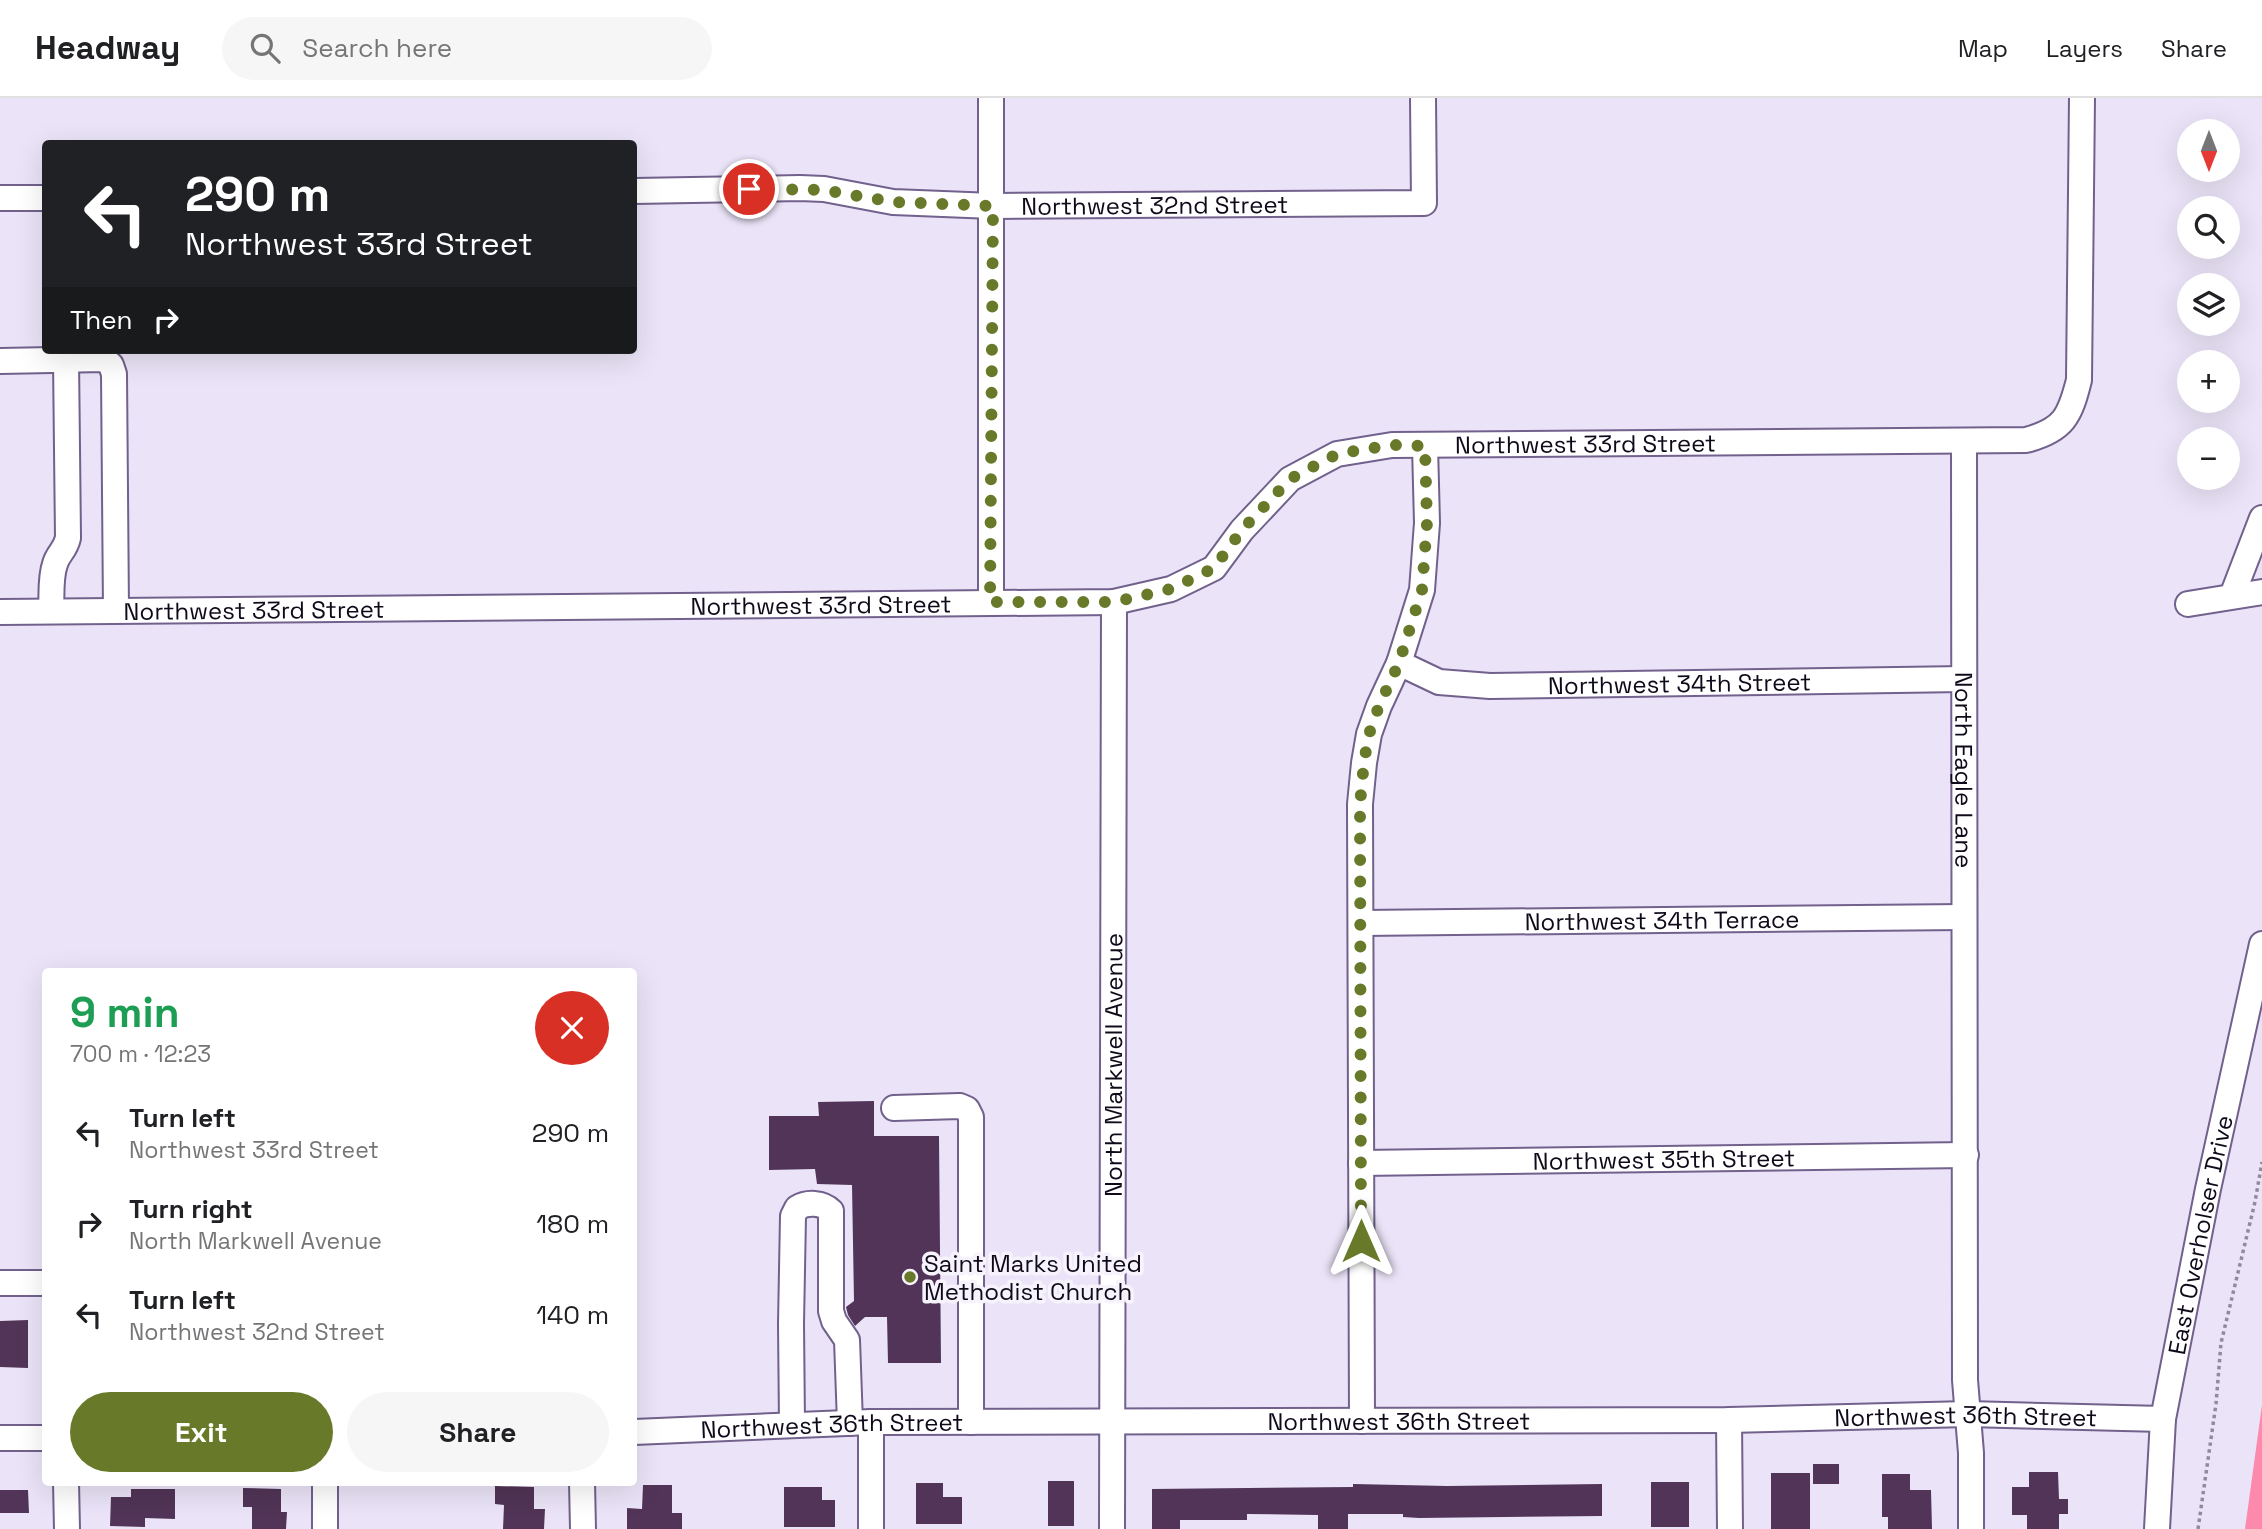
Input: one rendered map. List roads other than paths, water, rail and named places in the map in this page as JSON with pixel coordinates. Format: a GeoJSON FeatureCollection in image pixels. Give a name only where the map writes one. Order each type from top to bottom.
{"type":"FeatureCollection","features":[{"type":"Feature","properties":{"kind":"street"},"geometry":{"type":"LineString","coordinates":[[990,602],[992,98]]}},
{"type":"Feature","properties":{"kind":"street","name":"Northwest 32nd Street"},"geometry":{"type":"LineString","coordinates":[[637,191],[800,188],[893,202],[993,206],[1424,203],[1423,98]]}},
{"type":"Feature","properties":{"kind":"street"},"geometry":{"type":"LineString","coordinates":[[1964,441],[2026,440],[2047,434],[2063,421],[2072,406],[2079,380],[2081,98]]}},
{"type":"Feature","properties":{"kind":"street"},"geometry":{"type":"LineString","coordinates":[[0,198],[42,198]]}},
{"type":"Feature","properties":{"kind":"street"},"geometry":{"type":"LineString","coordinates":[[51,611],[54,566],[65,549],[68,538],[66,359]]}},
{"type":"Feature","properties":{"kind":"street"},"geometry":{"type":"LineString","coordinates":[[0,361],[104,359],[111,365],[114,374],[116,610]]}},
{"type":"Feature","properties":{"kind":"street","name":"Northwest 33rd Street"},"geometry":{"type":"LineString","coordinates":[[0,611],[1114,602],[1171,589],[1214,568],[1242,530],[1290,479],[1337,454],[1392,445],[1964,441]]}},
{"type":"Feature","properties":{"kind":"street","name":"North Eagle Lane"},"geometry":{"type":"LineString","coordinates":[[1964,441],[1965,1380],[1971,1529]]}},
{"type":"Feature","properties":{"kind":"street"},"geometry":{"type":"LineString","coordinates":[[1362,1421],[1360,804],[1369,734],[1399,663],[1423,580],[1427,523],[1425,446]]}},
{"type":"Feature","properties":{"kind":"street"},"geometry":{"type":"LineString","coordinates":[[2232,596],[2262,518]]}},
{"type":"Feature","properties":{"kind":"street"},"geometry":{"type":"LineString","coordinates":[[2188,604],[2262,592]]}},
{"type":"Feature","properties":{"kind":"street","name":"North Markwell Avenue"},"geometry":{"type":"LineString","coordinates":[[1112,1529],[1114,602]]}},
{"type":"Feature","properties":{"kind":"street","name":"Northwest 34th Street"},"geometry":{"type":"LineString","coordinates":[[1399,663],[1439,682],[1490,687],[1964,679]]}},
{"type":"Feature","properties":{"kind":"street","name":"Northwest 34th Terrace"},"geometry":{"type":"LineString","coordinates":[[1361,923],[1964,917]]}},
{"type":"Feature","properties":{"kind":"street","name":"East Overholser Drive"},"geometry":{"type":"LineString","coordinates":[[2157,1529],[2163,1419],[2208,1189],[2262,944]]}},
{"type":"Feature","properties":{"kind":"street"},"geometry":{"type":"LineString","coordinates":[[894,1108],[960,1106],[967,1109],[971,1117],[971,1422]]}},
{"type":"Feature","properties":{"kind":"street","name":"Northwest 35th Street"},"geometry":{"type":"LineString","coordinates":[[1360,1163],[1966,1155]]}},
{"type":"Feature","properties":{"kind":"street"},"geometry":{"type":"LineString","coordinates":[[792,1425],[793,1216],[797,1208],[810,1203],[825,1206],[831,1211],[831,1311],[834,1321],[847,1340],[861,1422],[871,1529]]}},
{"type":"Feature","properties":{"kind":"street"},"geometry":{"type":"LineString","coordinates":[[0,1283],[42,1283]]}},
{"type":"Feature","properties":{"kind":"street","name":"Northwest 36th Street"},"geometry":{"type":"LineString","coordinates":[[637,1432],[861,1422],[1729,1419],[1968,1414],[2163,1419]]}},
{"type":"Feature","properties":{"kind":"street"},"geometry":{"type":"LineString","coordinates":[[1729,1419],[1730,1529]]}},
{"type":"Feature","properties":{"kind":"street"},"geometry":{"type":"LineString","coordinates":[[0,1438],[42,1437]]}},
{"type":"Feature","properties":{"kind":"street"},"geometry":{"type":"LineString","coordinates":[[66,1486],[67,1529]]}},
{"type":"Feature","properties":{"kind":"street"},"geometry":{"type":"LineString","coordinates":[[325,1486],[325,1529]]}},
{"type":"Feature","properties":{"kind":"street"},"geometry":{"type":"LineString","coordinates":[[582,1486],[583,1529]]}},
{"type":"Feature","properties":{"kind":"place","name":"Saint Marks United Methodist Church"},"geometry":{"type":"Point","coordinates":[910,1277]}}]}
